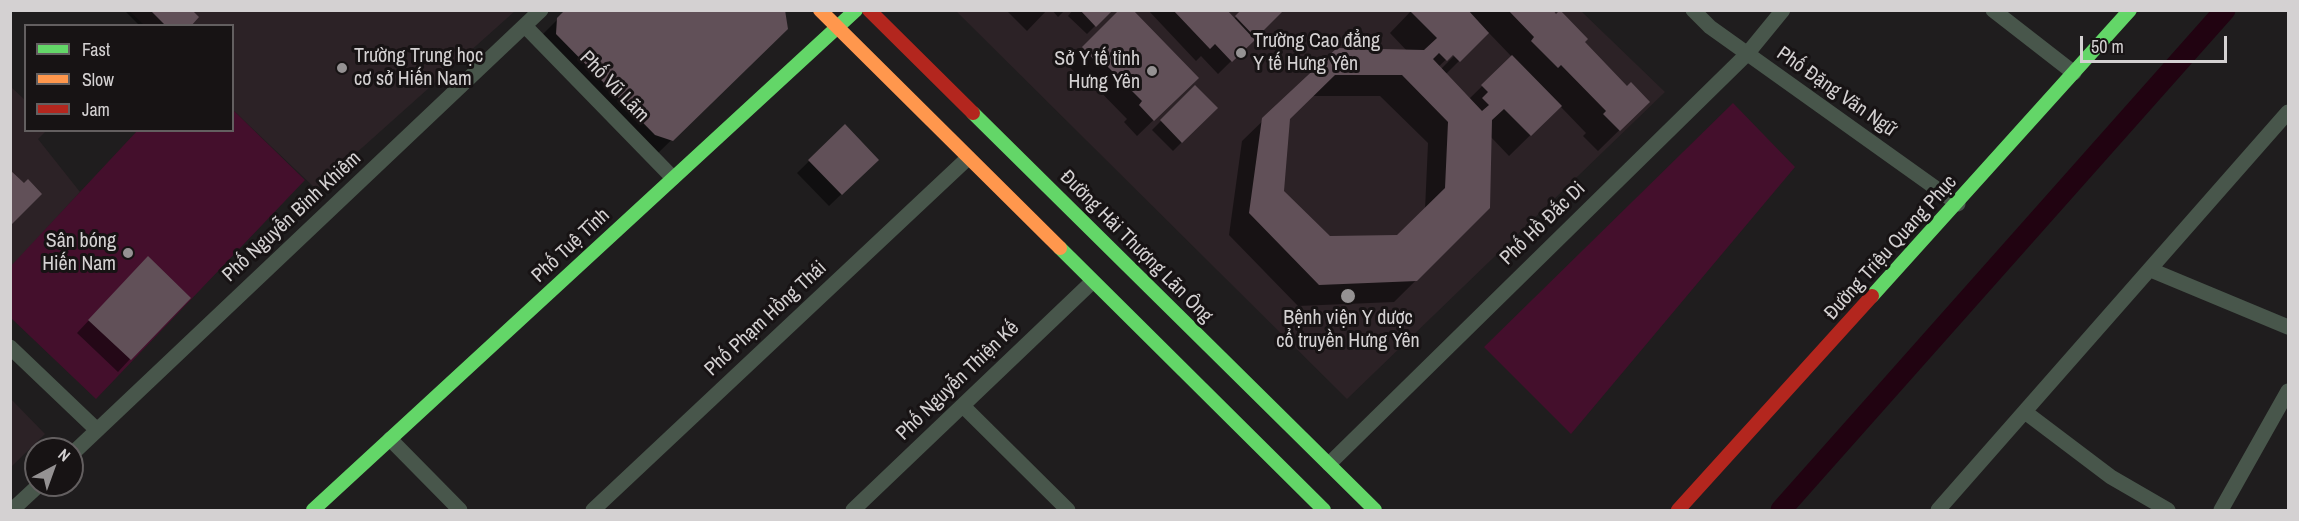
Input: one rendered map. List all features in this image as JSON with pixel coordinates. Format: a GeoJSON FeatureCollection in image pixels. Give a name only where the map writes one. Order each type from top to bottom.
{"type":"FeatureCollection","features":[{"type":"Feature","properties":{"kind":"street","name":"Phố Nguyễn Bỉnh Khiêm"},"geometry":{"type":"LineString","coordinates":[[84,442],[541,10]]}},
{"type":"Feature","properties":{"kind":"street"},"geometry":{"type":"LineString","coordinates":[[820,10],[1324,510]]}},
{"type":"Feature","properties":{"kind":"street","name":"Phố Tuệ Tĩnh"},"geometry":{"type":"LineString","coordinates":[[313,510],[856,10]]}},
{"type":"Feature","properties":{"kind":"street","name":"Đường Hải Thượng Lãn Ông"},"geometry":{"type":"LineString","coordinates":[[870,10],[1375,510]]}},
{"type":"Feature","properties":{"kind":"street","name":"Phố Đặng Văn Ngữ"},"geometry":{"type":"LineString","coordinates":[[1693,10],[1710,27],[1958,204]]}},
{"type":"Feature","properties":{"kind":"street","name":"Phố Hồ Đắc Di"},"geometry":{"type":"LineString","coordinates":[[1329,464],[1747,54],[1783,10]]}},
{"type":"Feature","properties":{"kind":"street"},"geometry":{"type":"LineString","coordinates":[[1993,10],[2074,73]]}},
{"type":"Feature","properties":{"kind":"street","name":"Đường Triệu Quang Phục"},"geometry":{"type":"LineString","coordinates":[[1678,510],[1958,204],[2130,10]]}},
{"type":"Feature","properties":{"kind":"street","name":"Phố Vũ Lãm"},"geometry":{"type":"LineString","coordinates":[[525,26],[673,178]]}},
{"type":"Feature","properties":{"kind":"street"},"geometry":{"type":"LineString","coordinates":[[1938,510],[2289,112]]}},
{"type":"Feature","properties":{"kind":"street","name":"Phố Phạm Hồng Thái"},"geometry":{"type":"LineString","coordinates":[[593,510],[968,158]]}},
{"type":"Feature","properties":{"kind":"street"},"geometry":{"type":"LineString","coordinates":[[2151,270],[2289,327]]}},
{"type":"Feature","properties":{"kind":"street","name":"Phố Nguyễn Thiện Kế"},"geometry":{"type":"LineString","coordinates":[[853,510],[1092,282]]}},
{"type":"Feature","properties":{"kind":"street"},"geometry":{"type":"LineString","coordinates":[[10,347],[97,430]]}},
{"type":"Feature","properties":{"kind":"street"},"geometry":{"type":"LineString","coordinates":[[1192,380],[1217,354]]}},
{"type":"Feature","properties":{"kind":"street"},"geometry":{"type":"LineString","coordinates":[[2221,510],[2289,391]]}},
{"type":"Feature","properties":{"kind":"street"},"geometry":{"type":"LineString","coordinates":[[963,406],[1068,510]]}},
{"type":"Feature","properties":{"kind":"street"},"geometry":{"type":"LineString","coordinates":[[2025,412],[2111,477],[2168,510]]}},
{"type":"Feature","properties":{"kind":"street"},"geometry":{"type":"LineString","coordinates":[[390,439],[460,510]]}},
{"type":"Feature","properties":{"kind":"street"},"geometry":{"type":"LineString","coordinates":[[12,510],[26,497]]}},
{"type":"Feature","properties":{"kind":"shaded area","name":"Trường Trung học cơ sở Hiến Nam"},"geometry":{"type":"Polygon","coordinates":[[[129,11],[515,11],[316,189],[234,111],[234,24],[143,24],[129,11]]]}},
{"type":"Feature","properties":{"kind":"shaded area","name":"Bệnh viện Y dược cổ truyền Hưng Yên"},"geometry":{"type":"Polygon","coordinates":[[[956,11],[1581,11],[1665,92],[1347,399],[956,11]]]}},
{"type":"Feature","properties":{"kind":"shaded area"},"geometry":{"type":"Polygon","coordinates":[[[10,86],[24,99],[24,132],[45,132],[38,139],[80,192],[11,267],[10,86]]]}},
{"type":"Feature","properties":{"kind":"shaded area"},"geometry":{"type":"Polygon","coordinates":[[[1733,103],[1795,167],[1571,434],[1484,347],[1733,103]]]}},
{"type":"Feature","properties":{"kind":"shaded area","name":"Sân bóng Hiến Nam"},"geometry":{"type":"Polygon","coordinates":[[[234,111],[305,180],[96,399],[11,318],[10,267],[136,132],[234,132],[234,111]]]}},
{"type":"Feature","properties":{"kind":"shaded area"},"geometry":{"type":"Polygon","coordinates":[[[11,399],[45,434],[42,437],[24,437],[24,454],[11,467],[11,399]]]}},
{"type":"Feature","properties":{"kind":"building"},"geometry":{"type":"Polygon","coordinates":[[[150,10],[192,10],[199,17],[193,24],[164,24],[150,10]]]}},
{"type":"Feature","properties":{"kind":"building"},"geometry":{"type":"Polygon","coordinates":[[[565,10],[785,10],[788,29],[673,141],[655,135],[556,34],[557,18],[565,10]]]}},
{"type":"Feature","properties":{"kind":"building"},"geometry":{"type":"Polygon","coordinates":[[[1080,10],[1113,10],[1096,27],[1080,10]]]}},
{"type":"Feature","properties":{"kind":"building","name":"Sở Y tế tỉnh Hưng Yên"},"geometry":{"type":"Polygon","coordinates":[[[1119,10],[1133,10],[1199,78],[1154,121],[1139,105],[1142,101],[1102,61],[1098,64],[1082,47],[1119,10]]]}},
{"type":"Feature","properties":{"kind":"building"},"geometry":{"type":"Polygon","coordinates":[[[1173,10],[1227,10],[1255,40],[1232,62],[1215,44],[1210,49],[1173,10]]]}},
{"type":"Feature","properties":{"kind":"building"},"geometry":{"type":"Polygon","coordinates":[[[1241,10],[1284,10],[1256,38],[1235,16],[1241,10]]]}},
{"type":"Feature","properties":{"kind":"building"},"geometry":{"type":"Polygon","coordinates":[[[1409,10],[1468,10],[1489,33],[1460,62],[1453,55],[1447,61],[1439,53],[1433,59],[1482,111],[1489,105],[1482,98],[1488,92],[1481,85],[1512,55],[1562,106],[1531,136],[1504,109],[1492,120],[1490,208],[1417,281],[1319,285],[1249,213],[1262,118],[1337,48],[1424,50],[1437,38],[1409,10]],[[1335,75],[1290,119],[1284,191],[1330,236],[1397,235],[1445,188],[1448,122],[1402,75],[1335,75]]]}},
{"type":"Feature","properties":{"kind":"building"},"geometry":{"type":"Polygon","coordinates":[[[1508,10],[1553,10],[1556,14],[1560,10],[1588,39],[1585,42],[1627,86],[1631,82],[1650,102],[1620,131],[1603,114],[1606,111],[1561,65],[1558,68],[1531,41],[1534,37],[1508,10]]]}},
{"type":"Feature","properties":{"kind":"building"},"geometry":{"type":"Polygon","coordinates":[[[1195,85],[1218,108],[1182,143],[1160,120],[1195,85]]]}},
{"type":"Feature","properties":{"kind":"building"},"geometry":{"type":"Polygon","coordinates":[[[845,124],[879,160],[842,195],[808,160],[845,124]]]}},
{"type":"Feature","properties":{"kind":"building"},"geometry":{"type":"Polygon","coordinates":[[[10,170],[24,183],[28,179],[42,194],[10,226],[10,170]]]}},
{"type":"Feature","properties":{"kind":"building"},"geometry":{"type":"Polygon","coordinates":[[[148,256],[191,298],[131,360],[88,320],[148,256]]]}},
{"type":"Feature","properties":{"kind":"waterway"},"geometry":{"type":"LineString","coordinates":[[1781,510],[2225,10]]}},
{"type":"Feature","properties":{"kind":"traffic: fast"},"geometry":{"type":"LineString","coordinates":[[313,510],[856,10]]}},
{"type":"Feature","properties":{"kind":"traffic: fast"},"geometry":{"type":"LineString","coordinates":[[1872,296],[2130,10]]}},
{"type":"Feature","properties":{"kind":"traffic: fast"},"geometry":{"type":"LineString","coordinates":[[973,113],[1375,510]]}},
{"type":"Feature","properties":{"kind":"traffic: fast"},"geometry":{"type":"LineString","coordinates":[[1060,248],[1324,510]]}},
{"type":"Feature","properties":{"kind":"traffic: slow"},"geometry":{"type":"LineString","coordinates":[[820,10],[1060,248]]}},
{"type":"Feature","properties":{"kind":"traffic: jam"},"geometry":{"type":"LineString","coordinates":[[869,10],[973,113]]}},
{"type":"Feature","properties":{"kind":"traffic: jam"},"geometry":{"type":"LineString","coordinates":[[1678,510],[1872,296]]}},
{"type":"Feature","properties":{"kind":"place","name":"Trường Cao đẳng Y tế Hưng Yên"},"geometry":{"type":"Point","coordinates":[1241,53]}},
{"type":"Feature","properties":{"kind":"place","name":"Trường Trung học cơ sở Hiến Nam"},"geometry":{"type":"Point","coordinates":[342,68]}},
{"type":"Feature","properties":{"kind":"place","name":"Sở Y tế tỉnh Hưng Yên"},"geometry":{"type":"Point","coordinates":[1152,71]}},
{"type":"Feature","properties":{"kind":"place","name":"Sân bóng Hiến Nam"},"geometry":{"type":"Point","coordinates":[128,253]}},
{"type":"Feature","properties":{"kind":"place","name":"Bệnh viện Y dược cổ truyền Hưng Yên"},"geometry":{"type":"Point","coordinates":[1348,296]}}]}
